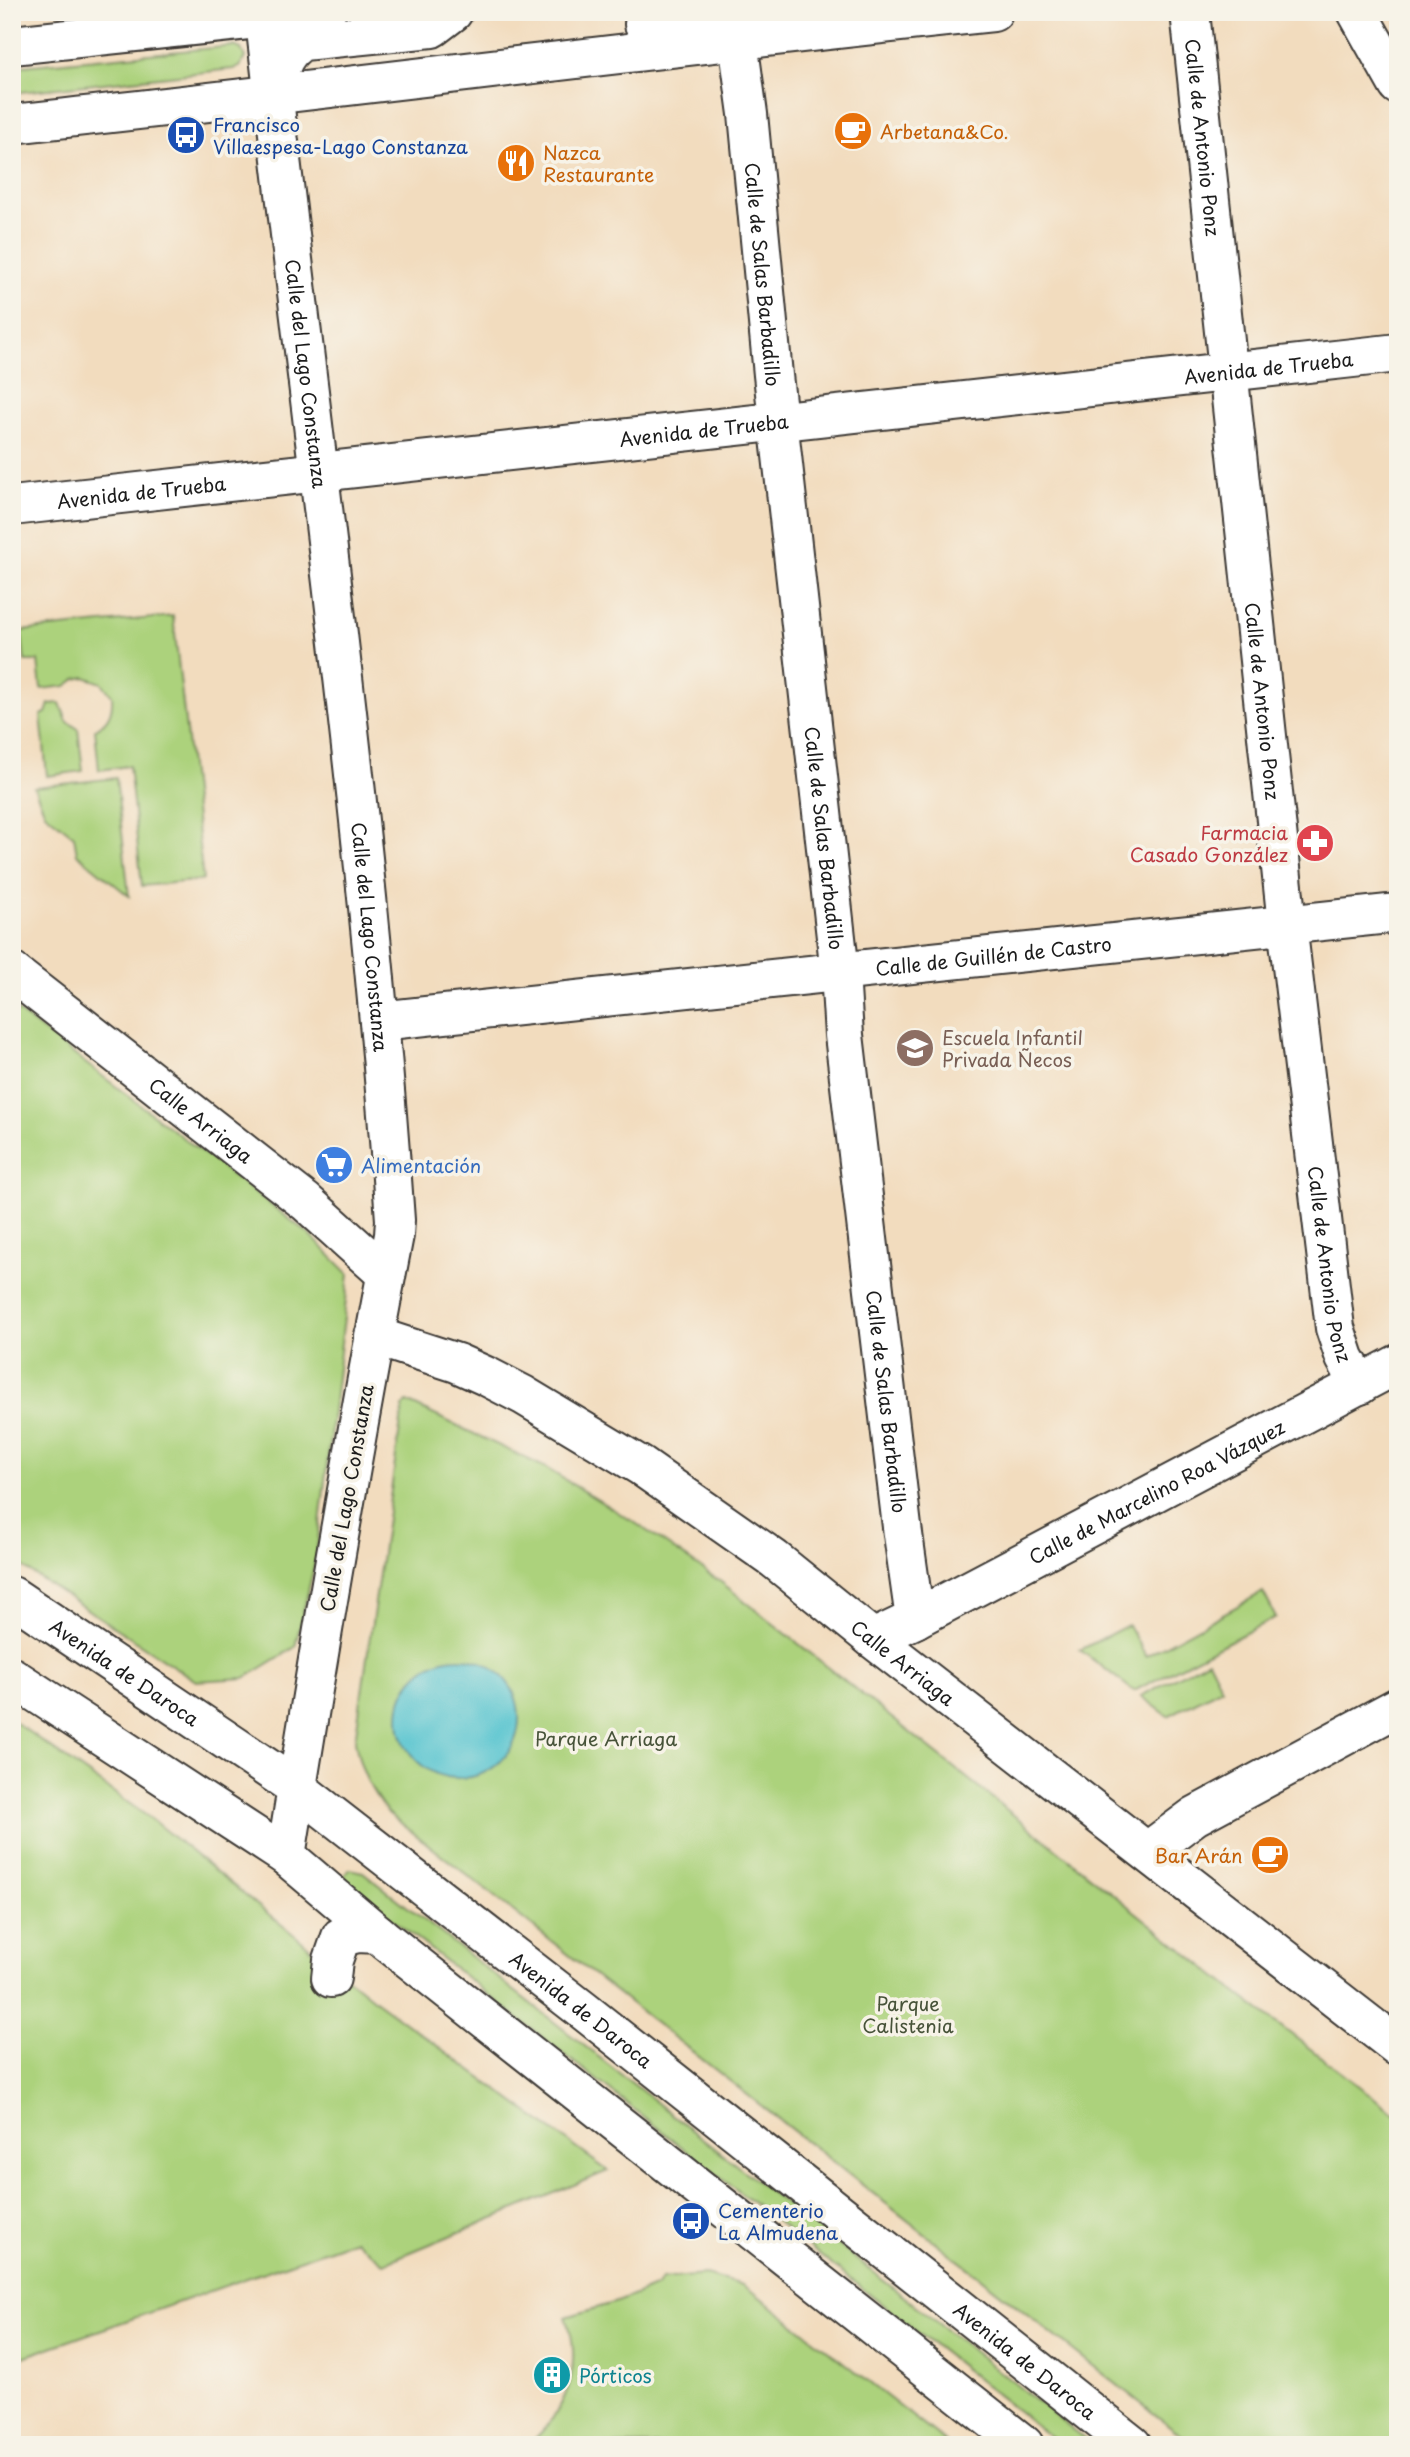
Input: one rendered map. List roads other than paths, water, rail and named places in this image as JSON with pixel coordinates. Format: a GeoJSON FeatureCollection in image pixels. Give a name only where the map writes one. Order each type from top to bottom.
{"type":"FeatureCollection","features":[{"type":"Feature","properties":{"kind":"street"},"geometry":{"type":"LineString","coordinates":[[12,45],[265,16],[326,12]]}},
{"type":"Feature","properties":{"kind":"street"},"geometry":{"type":"LineString","coordinates":[[274,95],[282,62],[290,48],[303,41],[432,28],[453,12]]}},
{"type":"Feature","properties":{"kind":"street"},"geometry":{"type":"LineString","coordinates":[[534,63],[573,32],[690,19],[710,12]]}},
{"type":"Feature","properties":{"kind":"street"},"geometry":{"type":"LineString","coordinates":[[12,124],[534,63],[736,26],[993,12]]}},
{"type":"Feature","properties":{"kind":"street","name":"Calle de Antonio Ponz"},"geometry":{"type":"LineString","coordinates":[[1191,12],[1287,925],[1335,1328],[1345,1358],[1360,1385]]}},
{"type":"Feature","properties":{"kind":"street"},"geometry":{"type":"LineString","coordinates":[[1357,12],[1398,85]]}},
{"type":"Feature","properties":{"kind":"street","name":"Calle del Lago Constanza"},"geometry":{"type":"LineString","coordinates":[[265,16],[320,471],[379,1021],[395,1220],[286,1856]]}},
{"type":"Feature","properties":{"kind":"street","name":"Calle de Salas Barbadillo"},"geometry":{"type":"LineString","coordinates":[[736,26],[748,114],[840,973],[844,1035],[915,1619]]}},
{"type":"Feature","properties":{"kind":"street","name":"Avenida de Trueba"},"geometry":{"type":"LineString","coordinates":[[12,506],[1398,353]]}},
{"type":"Feature","properties":{"kind":"street","name":"Calle de Guillén de Castro"},"geometry":{"type":"LineString","coordinates":[[379,1021],[1398,913]]}},
{"type":"Feature","properties":{"kind":"street","name":"Calle Arriaga"},"geometry":{"type":"LineString","coordinates":[[12,972],[306,1202],[386,1274]]}},
{"type":"Feature","properties":{"kind":"street","name":"Calle Arriaga"},"geometry":{"type":"LineString","coordinates":[[374,1336],[457,1363],[523,1395],[629,1459],[774,1559],[1398,2047]]}},
{"type":"Feature","properties":{"kind":"street","name":"Calle de Marcelino Roa Vázquez"},"geometry":{"type":"LineString","coordinates":[[915,1619],[1398,1364]]}},
{"type":"Feature","properties":{"kind":"street","name":"Avenida de Daroca"},"geometry":{"type":"LineString","coordinates":[[12,1596],[297,1788],[584,2011],[1132,2445]]}},
{"type":"Feature","properties":{"kind":"street"},"geometry":{"type":"LineString","coordinates":[[873,1639],[915,1619]]}},
{"type":"Feature","properties":{"kind":"street"},"geometry":{"type":"LineString","coordinates":[[12,1677],[286,1856],[378,1934],[1024,2445]]}},
{"type":"Feature","properties":{"kind":"street"},"geometry":{"type":"LineString","coordinates":[[1148,1851],[1195,1816],[1398,1707]]}},
{"type":"Feature","properties":{"kind":"street"},"geometry":{"type":"LineString","coordinates":[[331,1978],[333,1960],[341,1937],[358,1933],[378,1934]]}},
{"type":"Feature","properties":{"kind":"water"},"geometry":{"type":"Polygon","coordinates":[[[459,1658],[482,1663],[501,1676],[514,1695],[519,1718],[514,1741],[501,1760],[482,1773],[459,1778],[436,1773],[417,1760],[404,1741],[399,1718],[404,1695],[417,1676],[436,1663],[459,1658]]]}},
{"type":"Feature","properties":{"kind":"place","name":"Arbetana&Co."},"geometry":{"type":"Point","coordinates":[853,131]}},
{"type":"Feature","properties":{"kind":"place","name":"Francisco Villaespesa-Lago Constanza"},"geometry":{"type":"Point","coordinates":[186,135]}},
{"type":"Feature","properties":{"kind":"place","name":"Nazca Restaurante"},"geometry":{"type":"Point","coordinates":[516,163]}},
{"type":"Feature","properties":{"kind":"place","name":"Farmacia Casado González"},"geometry":{"type":"Point","coordinates":[1315,843]}},
{"type":"Feature","properties":{"kind":"place","name":"Escuela Infantil Privada Ñecos"},"geometry":{"type":"Point","coordinates":[915,1048]}},
{"type":"Feature","properties":{"kind":"place","name":"Alimentación"},"geometry":{"type":"Point","coordinates":[334,1165]}},
{"type":"Feature","properties":{"kind":"place","name":"Bar Arán"},"geometry":{"type":"Point","coordinates":[1270,1855]}},
{"type":"Feature","properties":{"kind":"place","name":"Cementerio La Almudena"},"geometry":{"type":"Point","coordinates":[691,2221]}},
{"type":"Feature","properties":{"kind":"place","name":"Pórticos"},"geometry":{"type":"Point","coordinates":[552,2375]}},
{"type":"Feature","properties":{"kind":"park label","name":"Parque Arriaga"},"geometry":{"type":"Point","coordinates":[606,1738]}},
{"type":"Feature","properties":{"kind":"park label","name":"Parque Calistenia"},"geometry":{"type":"Point","coordinates":[908,2014]}}]}
